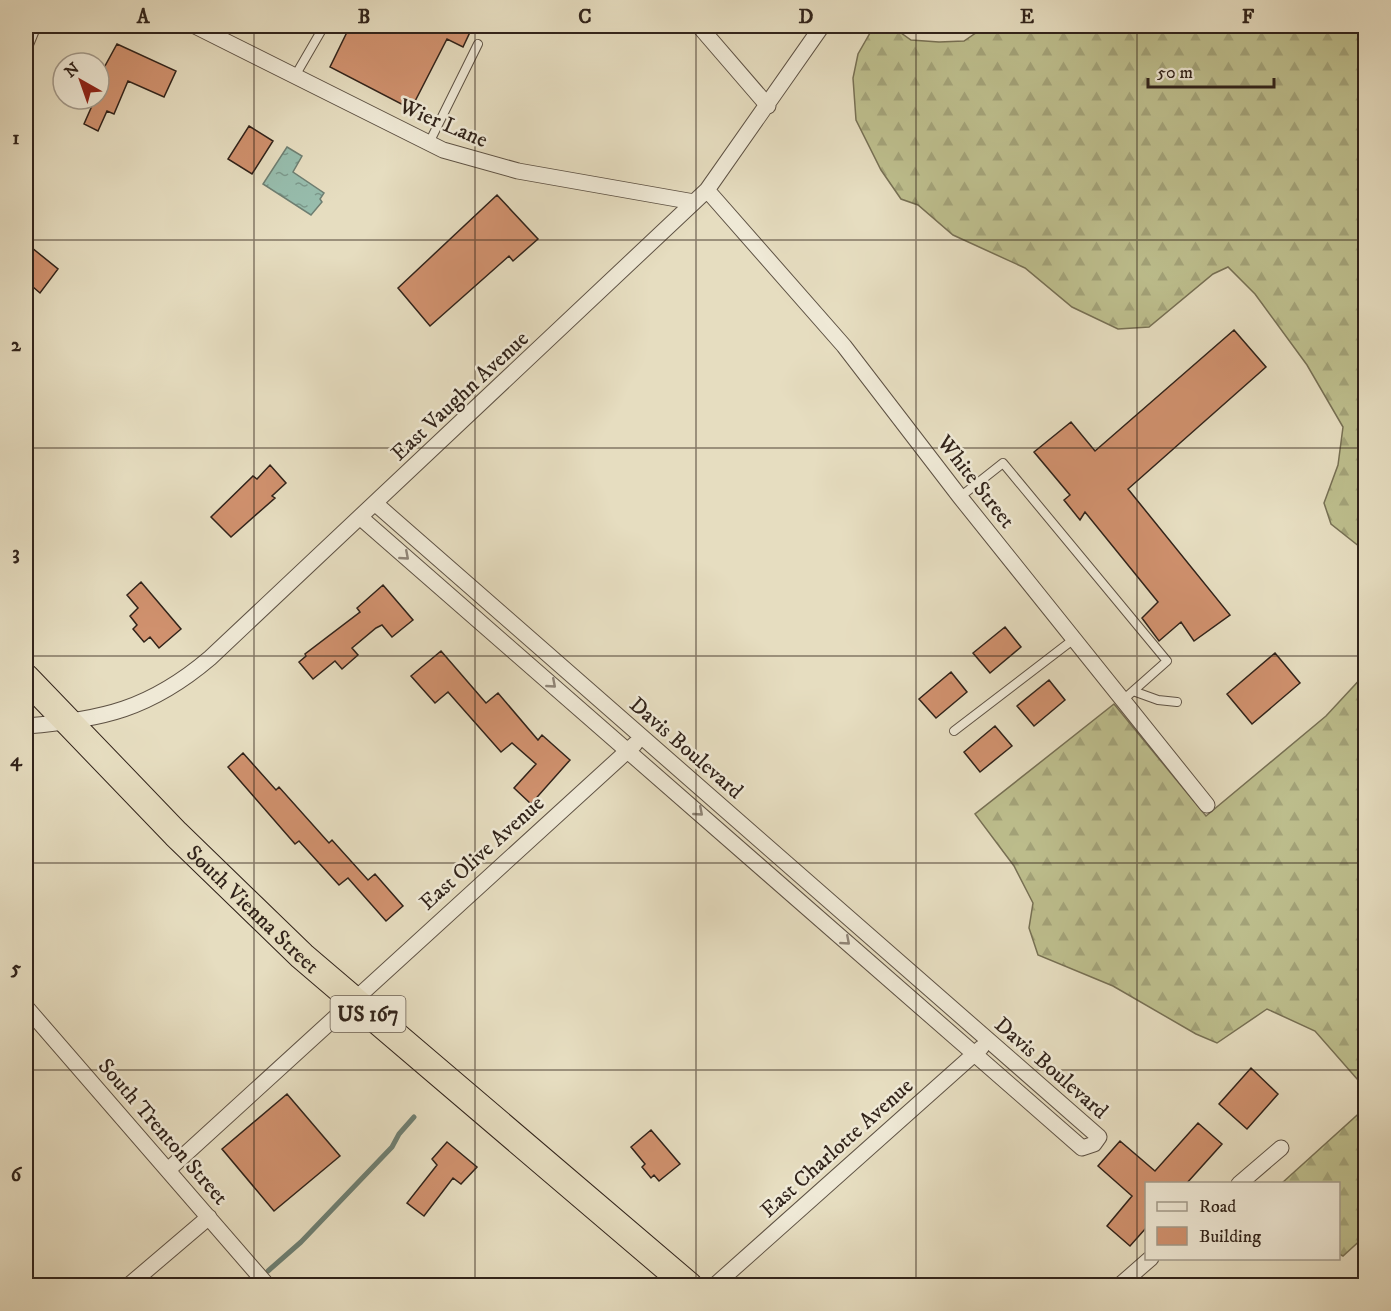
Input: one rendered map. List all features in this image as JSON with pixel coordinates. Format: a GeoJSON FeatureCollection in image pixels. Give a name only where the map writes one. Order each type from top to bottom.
{"type":"FeatureCollection","features":[{"type":"Feature","properties":{"kind":"highway","name":"South Vienna Street"},"geometry":{"type":"LineString","coordinates":[[26,678],[66,723],[176,834],[351,1000],[689,1286]]}},
{"type":"Feature","properties":{"kind":"street"},"geometry":{"type":"LineString","coordinates":[[26,43],[33,26]]}},
{"type":"Feature","properties":{"kind":"street","name":"Wier Lane"},"geometry":{"type":"LineString","coordinates":[[195,26],[429,142],[487,164],[694,202]]}},
{"type":"Feature","properties":{"kind":"street"},"geometry":{"type":"LineString","coordinates":[[699,26],[768,106]]}},
{"type":"Feature","properties":{"kind":"street","name":"East Vaughn Avenue"},"geometry":{"type":"LineString","coordinates":[[26,726],[66,723],[121,711],[139,705],[190,675],[376,504],[707,190],[822,26]]}},
{"type":"Feature","properties":{"kind":"street","name":"White Street"},"geometry":{"type":"LineString","coordinates":[[707,190],[844,346],[960,497],[1074,639],[1128,696],[1207,805]]}},
{"type":"Feature","properties":{"kind":"street","name":"Davis Boulevard"},"geometry":{"type":"LineString","coordinates":[[361,518],[1082,1148],[1094,1144],[1099,1137],[376,504]]}},
{"type":"Feature","properties":{"kind":"street","name":"East Olive Avenue"},"geometry":{"type":"LineString","coordinates":[[168,1170],[351,1000],[641,738]]}},
{"type":"Feature","properties":{"kind":"street","name":"South Trenton Street"},"geometry":{"type":"LineString","coordinates":[[26,1007],[268,1286]]}},
{"type":"Feature","properties":{"kind":"street"},"geometry":{"type":"LineString","coordinates":[[26,1032],[38,1021]]}},
{"type":"Feature","properties":{"kind":"street","name":"East Charlotte Avenue"},"geometry":{"type":"LineString","coordinates":[[714,1286],[988,1042]]}},
{"type":"Feature","properties":{"kind":"street"},"geometry":{"type":"LineString","coordinates":[[1241,1182],[1281,1148]]}},
{"type":"Feature","properties":{"kind":"street"},"geometry":{"type":"LineString","coordinates":[[128,1286],[209,1217]]}},
{"type":"Feature","properties":{"kind":"street"},"geometry":{"type":"LineString","coordinates":[[1119,1286],[1149,1260]]}},
{"type":"Feature","properties":{"kind":"lane"},"geometry":{"type":"LineString","coordinates":[[295,76],[324,26]]}},
{"type":"Feature","properties":{"kind":"lane"},"geometry":{"type":"LineString","coordinates":[[429,142],[478,44]]}},
{"type":"Feature","properties":{"kind":"lane"},"geometry":{"type":"LineString","coordinates":[[960,497],[1003,463],[1167,661],[1128,696]]}},
{"type":"Feature","properties":{"kind":"lane"},"geometry":{"type":"LineString","coordinates":[[954,731],[1074,639]]}},
{"type":"Feature","properties":{"kind":"lane"},"geometry":{"type":"LineString","coordinates":[[1128,696],[1177,702]]}},
{"type":"Feature","properties":{"kind":"green space"},"geometry":{"type":"Polygon","coordinates":[[[874,26],[894,28],[911,40],[939,42],[964,41],[986,26],[1363,26],[1366,28],[1365,551],[1331,524],[1324,503],[1338,465],[1343,427],[1307,365],[1255,294],[1228,267],[1213,274],[1149,327],[1118,329],[1072,307],[1025,268],[953,235],[918,205],[901,199],[881,170],[856,120],[853,78],[858,54],[874,26]]]}},
{"type":"Feature","properties":{"kind":"green space"},"geometry":{"type":"Polygon","coordinates":[[[1365,674],[1365,1088],[1315,1031],[1267,1009],[1217,1043],[1196,1034],[1113,986],[1038,955],[1029,928],[1033,903],[1014,866],[975,814],[1114,704],[1206,816],[1326,716],[1365,674]]]}},
{"type":"Feature","properties":{"kind":"green space"},"geometry":{"type":"Polygon","coordinates":[[[1365,1108],[1365,1236],[1343,1256],[1340,1254],[1340,1182],[1283,1182],[1365,1108]]]}},
{"type":"Feature","properties":{"kind":"water"},"geometry":{"type":"Polygon","coordinates":[[[287,147],[302,156],[293,172],[324,193],[320,199],[322,202],[311,215],[263,184],[287,147]]]}},
{"type":"Feature","properties":{"kind":"building"},"geometry":{"type":"Polygon","coordinates":[[[350,26],[463,26],[471,30],[463,47],[447,39],[411,109],[330,67],[350,26]]]}},
{"type":"Feature","properties":{"kind":"building"},"geometry":{"type":"Polygon","coordinates":[[[117,44],[176,71],[164,97],[128,81],[114,114],[107,111],[111,111],[111,55],[117,44]]]}},
{"type":"Feature","properties":{"kind":"building"},"geometry":{"type":"Polygon","coordinates":[[[90,111],[107,111],[98,131],[84,124],[90,111]]]}},
{"type":"Feature","properties":{"kind":"building"},"geometry":{"type":"Polygon","coordinates":[[[249,126],[273,141],[252,174],[228,159],[249,126]]]}},
{"type":"Feature","properties":{"kind":"building"},"geometry":{"type":"Polygon","coordinates":[[[497,195],[538,239],[513,261],[509,256],[430,326],[398,288],[497,195]]]}},
{"type":"Feature","properties":{"kind":"building"},"geometry":{"type":"Polygon","coordinates":[[[26,243],[58,269],[40,293],[26,281],[26,243]]]}},
{"type":"Feature","properties":{"kind":"building"},"geometry":{"type":"Polygon","coordinates":[[[1234,330],[1266,367],[1128,489],[1230,615],[1194,641],[1181,622],[1159,641],[1142,618],[1158,602],[1085,512],[1080,520],[1064,500],[1070,495],[1034,452],[1071,422],[1095,451],[1234,330]]]}},
{"type":"Feature","properties":{"kind":"building"},"geometry":{"type":"Polygon","coordinates":[[[270,465],[286,483],[272,496],[275,498],[231,537],[211,517],[253,476],[257,479],[270,465]]]}},
{"type":"Feature","properties":{"kind":"building"},"geometry":{"type":"Polygon","coordinates":[[[141,582],[181,629],[159,648],[150,637],[144,642],[133,629],[137,625],[130,616],[138,608],[127,595],[141,582]]]}},
{"type":"Feature","properties":{"kind":"building"},"geometry":{"type":"Polygon","coordinates":[[[383,585],[413,620],[392,637],[382,625],[376,628],[352,648],[358,655],[342,669],[335,661],[313,679],[299,662],[306,656],[305,654],[360,612],[357,608],[383,585]]]}},
{"type":"Feature","properties":{"kind":"building"},"geometry":{"type":"Polygon","coordinates":[[[1005,627],[1021,647],[990,673],[973,653],[1005,627]]]}},
{"type":"Feature","properties":{"kind":"building"},"geometry":{"type":"Polygon","coordinates":[[[441,651],[486,703],[498,693],[538,740],[542,735],[570,760],[531,804],[514,788],[536,764],[512,743],[501,752],[448,692],[435,703],[411,676],[441,651]]]}},
{"type":"Feature","properties":{"kind":"building"},"geometry":{"type":"Polygon","coordinates":[[[1275,653],[1300,683],[1252,724],[1227,694],[1275,653]]]}},
{"type":"Feature","properties":{"kind":"building"},"geometry":{"type":"Polygon","coordinates":[[[951,672],[967,692],[936,718],[919,699],[951,672]]]}},
{"type":"Feature","properties":{"kind":"building"},"geometry":{"type":"Polygon","coordinates":[[[1049,680],[1065,700],[1034,726],[1017,706],[1049,680]]]}},
{"type":"Feature","properties":{"kind":"building"},"geometry":{"type":"Polygon","coordinates":[[[995,726],[1012,746],[980,772],[964,752],[995,726]]]}},
{"type":"Feature","properties":{"kind":"building"},"geometry":{"type":"Polygon","coordinates":[[[243,753],[276,790],[279,787],[329,843],[332,840],[368,880],[375,874],[403,906],[386,921],[348,878],[339,885],[299,841],[295,844],[228,767],[243,753]]]}},
{"type":"Feature","properties":{"kind":"building"},"geometry":{"type":"Polygon","coordinates":[[[1251,1068],[1278,1094],[1247,1129],[1219,1104],[1251,1068]]]}},
{"type":"Feature","properties":{"kind":"building"},"geometry":{"type":"Polygon","coordinates":[[[287,1094],[340,1156],[274,1211],[222,1149],[287,1094]]]}},
{"type":"Feature","properties":{"kind":"building"},"geometry":{"type":"Polygon","coordinates":[[[1198,1123],[1222,1144],[1188,1182],[1145,1182],[1145,1229],[1130,1246],[1107,1226],[1132,1196],[1098,1166],[1120,1141],[1155,1171],[1198,1123]]]}},
{"type":"Feature","properties":{"kind":"building"},"geometry":{"type":"Polygon","coordinates":[[[651,1130],[680,1164],[659,1181],[654,1175],[651,1178],[642,1167],[645,1164],[631,1147],[651,1130]]]}},
{"type":"Feature","properties":{"kind":"building"},"geometry":{"type":"Polygon","coordinates":[[[447,1142],[477,1167],[461,1184],[453,1178],[424,1216],[407,1203],[437,1165],[432,1159],[447,1142]]]}},
{"type":"Feature","properties":{"kind":"waterway"},"geometry":{"type":"LineString","coordinates":[[268,1271],[301,1242],[392,1147],[399,1134],[414,1117]]}}]}
